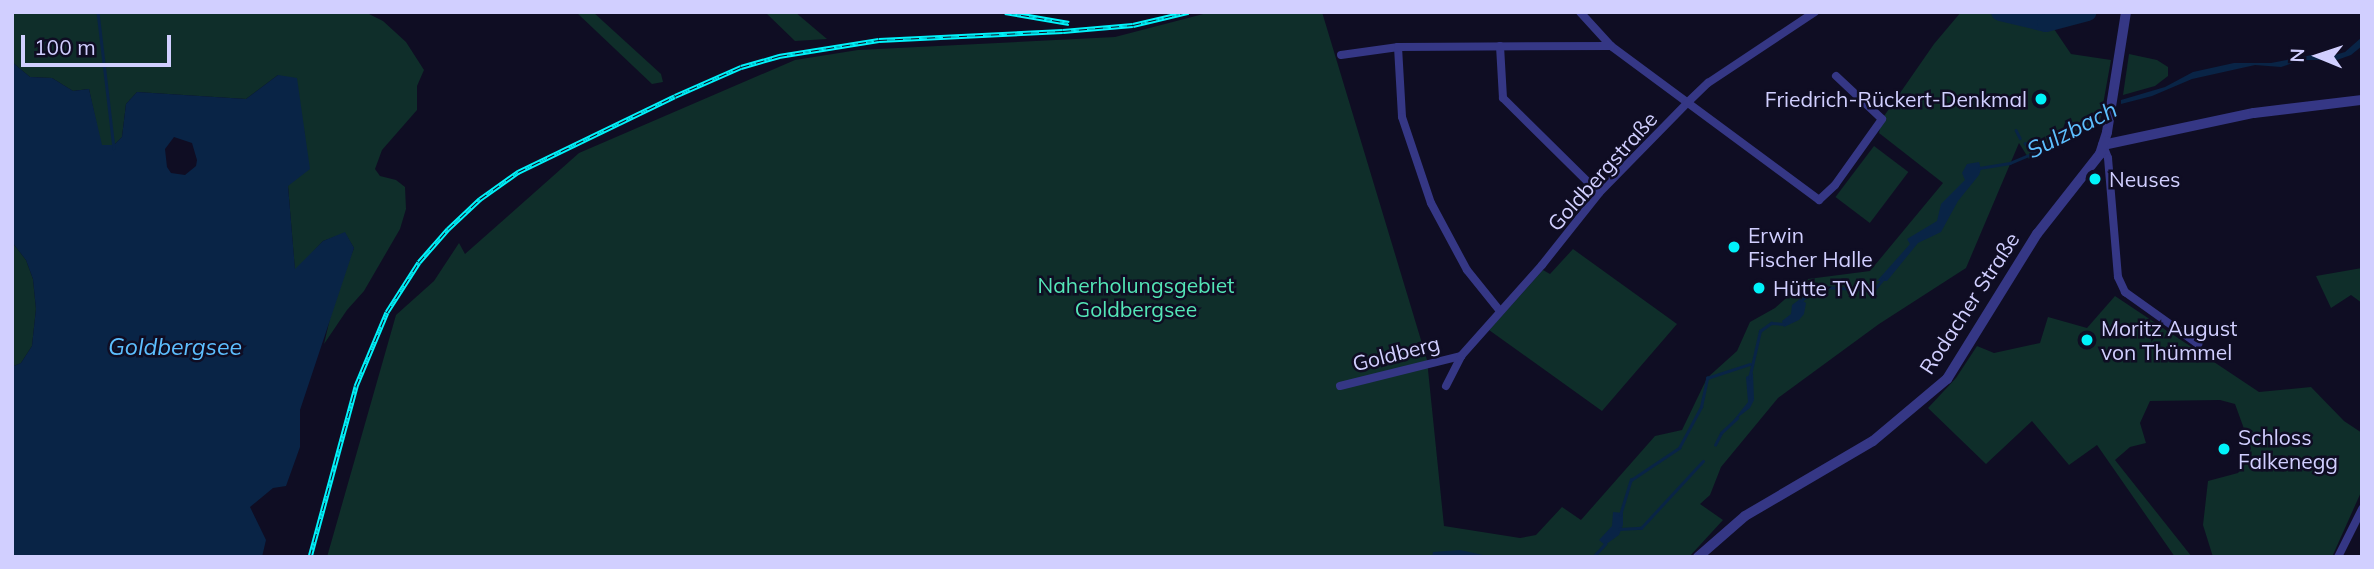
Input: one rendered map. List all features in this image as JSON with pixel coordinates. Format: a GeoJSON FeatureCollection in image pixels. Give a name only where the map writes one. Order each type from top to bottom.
{"type":"FeatureCollection","features":[{"type":"Feature","properties":{"kind":"street"},"geometry":{"type":"LineString","coordinates":[[1580,12],[1611,47],[1819,200],[1835,185],[1882,120],[1836,76]]}},
{"type":"Feature","properties":{"kind":"street","name":"Goldbergstraße"},"geometry":{"type":"LineString","coordinates":[[1446,386],[1461,356],[1599,194],[1687,103],[1708,83],[1815,12]]}},
{"type":"Feature","properties":{"kind":"street","name":"Rodacher Straße"},"geometry":{"type":"LineString","coordinates":[[1698,557],[1728,528],[1873,441],[1947,379],[2037,234],[2091,168],[2103,145],[2110,117],[2126,12]]}},
{"type":"Feature","properties":{"kind":"street"},"geometry":{"type":"LineString","coordinates":[[1500,46],[1503,98],[1599,194]]}},
{"type":"Feature","properties":{"kind":"street"},"geometry":{"type":"LineString","coordinates":[[1341,55],[1398,47],[1611,47]]}},
{"type":"Feature","properties":{"kind":"street"},"geometry":{"type":"LineString","coordinates":[[1398,47],[1402,117],[1427,192],[1455,251],[1500,311]]}},
{"type":"Feature","properties":{"kind":"street"},"geometry":{"type":"LineString","coordinates":[[2198,344],[2125,292],[2118,276],[2108,158],[2103,145],[2254,113],[2362,100]]}},
{"type":"Feature","properties":{"kind":"street","name":"Goldberg"},"geometry":{"type":"LineString","coordinates":[[1340,386],[1461,356]]}},
{"type":"Feature","properties":{"kind":"street"},"geometry":{"type":"LineString","coordinates":[[2338,557],[2362,509]]}},
{"type":"Feature","properties":{"kind":"green space"},"geometry":{"type":"Polygon","coordinates":[[[12,12],[365,12],[383,21],[406,42],[424,70],[417,86],[417,110],[382,150],[375,169],[380,176],[396,180],[405,187],[406,209],[400,229],[364,291],[347,310],[324,344],[335,297],[354,248],[345,233],[323,241],[295,271],[288,186],[305,136],[300,110],[278,75],[246,99],[137,92],[126,104],[122,137],[114,145],[101,145],[89,89],[73,91],[52,78],[30,77],[12,62],[12,12]]]}},
{"type":"Feature","properties":{"kind":"green space"},"geometry":{"type":"Polygon","coordinates":[[[576,12],[593,12],[661,74],[663,82],[652,84],[576,12]]]}},
{"type":"Feature","properties":{"kind":"green space"},"geometry":{"type":"Polygon","coordinates":[[[765,12],[795,12],[827,39],[795,41],[765,12]]]}},
{"type":"Feature","properties":{"kind":"green space","name":"Naherholungsgebiet Goldbergsee"},"geometry":{"type":"Polygon","coordinates":[[[1211,12],[1322,12],[1427,360],[1444,526],[1520,538],[1536,535],[1562,507],[1581,520],[1655,436],[1682,430],[1707,378],[1737,351],[1750,322],[1775,308],[1808,279],[1870,271],[1943,183],[1879,133],[1882,119],[1934,44],[1961,12],[1995,12],[2003,20],[2052,26],[2071,54],[2111,60],[2100,121],[2045,144],[2029,159],[2019,143],[1966,268],[1879,324],[1778,398],[1721,467],[1710,495],[1700,504],[1723,520],[1689,557],[327,557],[396,315],[434,281],[459,243],[465,254],[579,153],[795,60],[858,50],[1115,37],[1211,12]]]}},
{"type":"Feature","properties":{"kind":"green space"},"geometry":{"type":"Polygon","coordinates":[[[2129,54],[2157,60],[2168,67],[2168,76],[2155,86],[2123,95],[2129,54]]]}},
{"type":"Feature","properties":{"kind":"green space"},"geometry":{"type":"Polygon","coordinates":[[[1874,146],[1908,172],[1870,223],[1835,197],[1874,146]]]}},
{"type":"Feature","properties":{"kind":"green space"},"geometry":{"type":"Polygon","coordinates":[[[12,242],[26,260],[33,279],[36,309],[32,346],[21,363],[12,367],[12,242]]]}},
{"type":"Feature","properties":{"kind":"green space"},"geometry":{"type":"Polygon","coordinates":[[[1573,249],[1677,324],[1602,411],[1489,330],[1543,270],[1550,274],[1573,249]]]}},
{"type":"Feature","properties":{"kind":"green space"},"geometry":{"type":"Polygon","coordinates":[[[2362,268],[2362,303],[2351,295],[2331,308],[2316,276],[2362,268]]]}},
{"type":"Feature","properties":{"kind":"green space"},"geometry":{"type":"Polygon","coordinates":[[[2115,296],[2259,392],[2311,387],[2344,421],[2362,433],[2362,490],[2332,557],[2213,557],[2203,525],[2208,481],[2238,473],[2246,463],[2251,448],[2235,404],[2220,400],[2150,401],[2140,423],[2146,443],[2130,447],[2115,460],[2192,557],[2175,557],[2097,445],[2069,465],[2032,421],[1986,464],[1928,408],[1956,378],[1977,346],[1994,353],[2040,343],[2048,317],[2087,328],[2115,296]]]}},
{"type":"Feature","properties":{"kind":"water"},"geometry":{"type":"Polygon","coordinates":[[[2362,37],[2362,46],[2351,55],[2337,60],[2302,60],[2281,67],[2255,65],[2192,79],[2152,96],[2121,104],[2121,100],[2165,87],[2193,72],[2234,63],[2271,63],[2312,55],[2328,57],[2345,52],[2362,37]]]}},
{"type":"Feature","properties":{"kind":"water","name":"Goldbergsee"},"geometry":{"type":"Polygon","coordinates":[[[12,62],[30,77],[52,78],[73,91],[89,89],[102,145],[114,145],[122,137],[126,104],[137,92],[246,99],[278,75],[297,78],[310,169],[288,186],[295,269],[323,241],[345,232],[354,248],[300,410],[300,447],[286,486],[273,488],[250,507],[266,540],[262,557],[12,557],[12,367],[21,363],[32,346],[36,309],[33,279],[26,260],[12,242],[12,62]],[[174,137],[165,149],[167,167],[171,173],[185,175],[196,166],[192,143],[174,137]]]}},
{"type":"Feature","properties":{"kind":"water"},"geometry":{"type":"Polygon","coordinates":[[[1979,162],[1979,175],[1958,201],[1941,232],[1918,243],[1887,281],[1877,281],[1910,244],[1907,239],[1937,221],[1941,204],[1965,180],[1962,173],[1967,164],[1979,162]]]}},
{"type":"Feature","properties":{"kind":"water"},"geometry":{"type":"Polygon","coordinates":[[[1800,299],[1806,303],[1804,314],[1799,320],[1784,327],[1782,321],[1791,314],[1792,305],[1800,299]]]}},
{"type":"Feature","properties":{"kind":"water"},"geometry":{"type":"Polygon","coordinates":[[[1753,373],[1754,400],[1750,408],[1732,422],[1748,402],[1746,377],[1753,373]]]}},
{"type":"Feature","properties":{"kind":"water"},"geometry":{"type":"Polygon","coordinates":[[[1613,512],[1623,513],[1623,525],[1619,535],[1605,545],[1599,540],[1612,526],[1613,512]]]}},
{"type":"Feature","properties":{"kind":"water"},"geometry":{"type":"Polygon","coordinates":[[[1460,550],[1492,557],[1432,557],[1433,552],[1460,550]]]}},
{"type":"Feature","properties":{"kind":"waterway"},"geometry":{"type":"LineString","coordinates":[[98,12],[114,148]]}},
{"type":"Feature","properties":{"kind":"waterway"},"geometry":{"type":"LineString","coordinates":[[2000,12],[2046,23],[2088,12]]}},
{"type":"Feature","properties":{"kind":"waterway","name":"Sulzbach"},"geometry":{"type":"LineString","coordinates":[[1979,168],[2010,163],[2033,153],[2108,108]]}},
{"type":"Feature","properties":{"kind":"waterway"},"geometry":{"type":"LineString","coordinates":[[2016,130],[2020,138]]}},
{"type":"Feature","properties":{"kind":"waterway"},"geometry":{"type":"LineString","coordinates":[[2025,143],[2033,153]]}},
{"type":"Feature","properties":{"kind":"waterway","name":"Sulzbach"},"geometry":{"type":"LineString","coordinates":[[1801,301],[1810,292],[1823,287],[1874,290],[1883,279]]}},
{"type":"Feature","properties":{"kind":"waterway","name":"Sulzbach"},"geometry":{"type":"LineString","coordinates":[[1749,379],[1760,331],[1771,323],[1784,324]]}},
{"type":"Feature","properties":{"kind":"waterway","name":"Sulzbach"},"geometry":{"type":"LineString","coordinates":[[1620,515],[1631,480],[1679,448],[1701,407],[1707,378],[1750,364]]}},
{"type":"Feature","properties":{"kind":"waterway","name":"Sulzbach"},"geometry":{"type":"LineString","coordinates":[[1715,445],[1721,433],[1737,418]]}},
{"type":"Feature","properties":{"kind":"waterway","name":"Sulzbach"},"geometry":{"type":"LineString","coordinates":[[1619,529],[1641,528],[1703,461]]}},
{"type":"Feature","properties":{"kind":"waterway","name":"Sulzbach"},"geometry":{"type":"LineString","coordinates":[[1593,557],[1605,544]]}},
{"type":"Feature","properties":{"kind":"railway"},"geometry":{"type":"LineString","coordinates":[[1005,12],[1069,23]]}},
{"type":"Feature","properties":{"kind":"railway"},"geometry":{"type":"LineString","coordinates":[[310,557],[356,386],[387,312],[419,262],[448,229],[480,199],[518,172],[675,96],[741,67],[779,56],[879,40],[1133,25],[1188,12]]}},
{"type":"Feature","properties":{"kind":"place","name":"Friedrich-Rückert-Denkmal"},"geometry":{"type":"Point","coordinates":[2041,99]}},
{"type":"Feature","properties":{"kind":"place","name":"Neuses"},"geometry":{"type":"Point","coordinates":[2095,179]}},
{"type":"Feature","properties":{"kind":"place","name":"Erwin Fischer Halle"},"geometry":{"type":"Point","coordinates":[1734,247]}},
{"type":"Feature","properties":{"kind":"place","name":"Hütte TVN"},"geometry":{"type":"Point","coordinates":[1759,288]}},
{"type":"Feature","properties":{"kind":"place","name":"Moritz August von Thümmel"},"geometry":{"type":"Point","coordinates":[2087,340]}},
{"type":"Feature","properties":{"kind":"place","name":"Schloss Falkenegg"},"geometry":{"type":"Point","coordinates":[2224,449]}}]}
